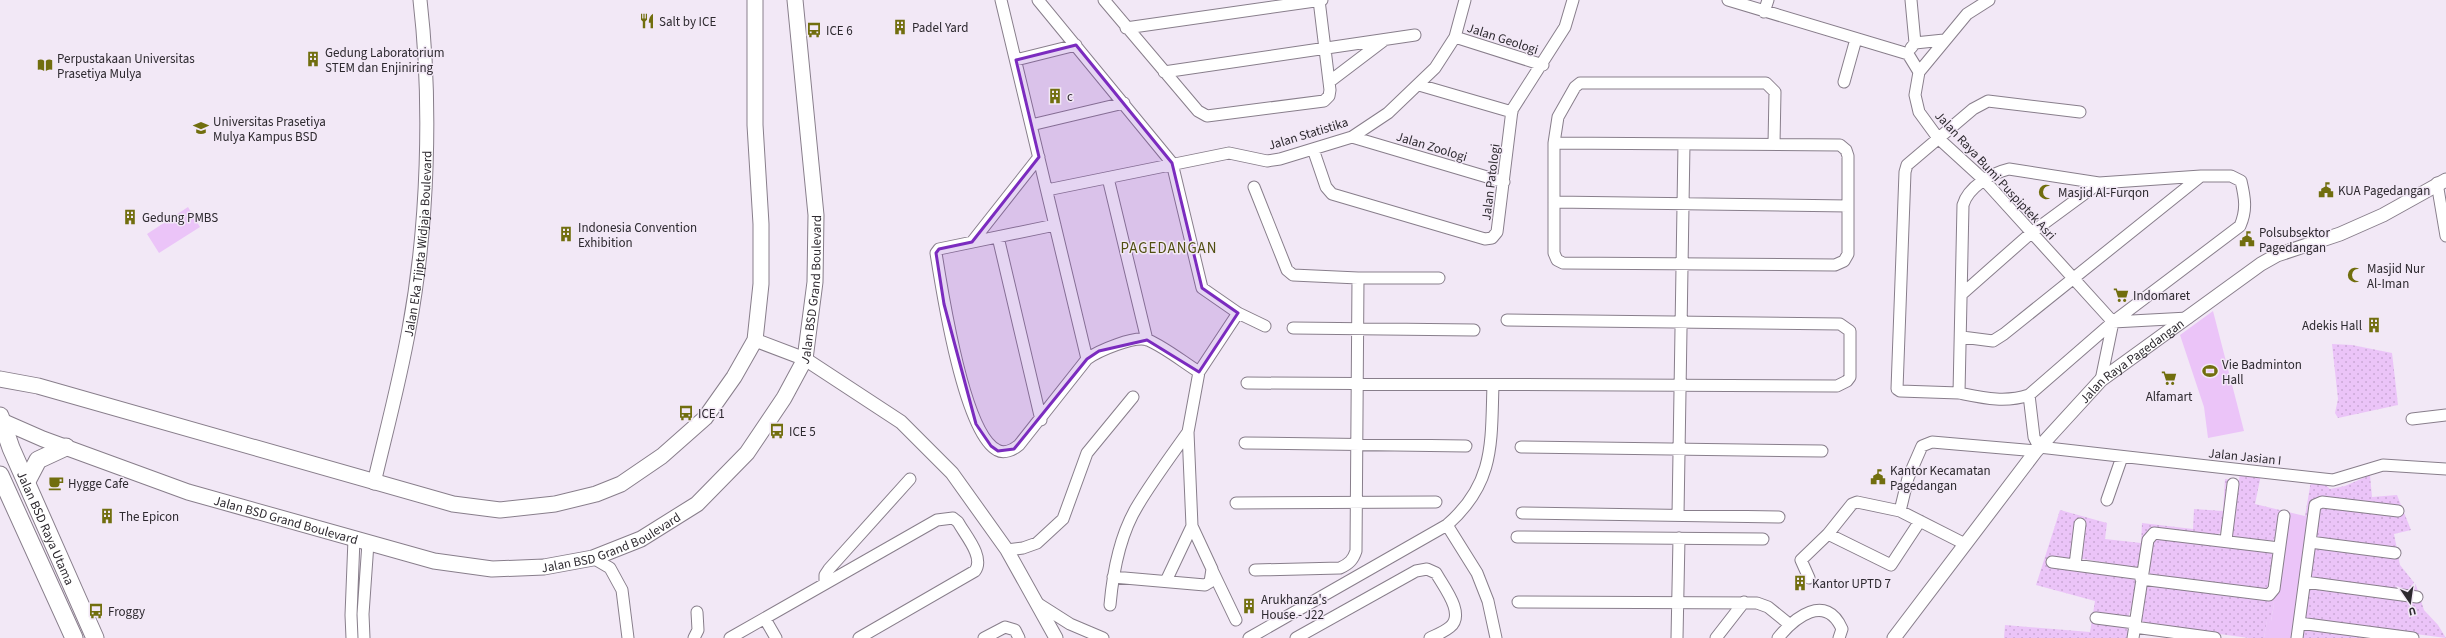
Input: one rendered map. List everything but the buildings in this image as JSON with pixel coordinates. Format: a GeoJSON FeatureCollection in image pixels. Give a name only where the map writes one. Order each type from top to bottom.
{"type":"FeatureCollection","features":[{"type":"Feature","properties":{"kind":"main road"},"geometry":{"type":"LineString","coordinates":[[0,379],[38,386],[453,504],[500,510],[555,504],[596,494],[621,484],[662,456],[705,418],[734,377],[755,340],[762,263],[755,125],[755,0]]}},
{"type":"Feature","properties":{"kind":"main road","name":"Jalan BSD Grand Boulevard"},"geometry":{"type":"LineString","coordinates":[[1,419],[43,439],[188,492],[434,561],[492,569],[544,567],[593,558],[641,539],[697,504],[747,452],[784,398],[805,359],[815,282],[816,215],[795,0]]}},
{"type":"Feature","properties":{"kind":"main road","name":"Jalan BSD Raya Utama"},"geometry":{"type":"LineString","coordinates":[[1,419],[11,448],[27,481],[64,572],[95,638]]}},
{"type":"Feature","properties":{"kind":"main road"},"geometry":{"type":"LineString","coordinates":[[27,481],[38,460],[66,447]]}},
{"type":"Feature","properties":{"kind":"main road","name":"Jalan BSD Raya Utama"},"geometry":{"type":"LineString","coordinates":[[0,475],[74,638]]}},
{"type":"Feature","properties":{"kind":"street","name":"Jalan Eka Tjipta Widjaja Boulevard"},"geometry":{"type":"LineString","coordinates":[[374,482],[409,329],[421,244],[425,152],[426,51],[420,0]]}},
{"type":"Feature","properties":{"kind":"street"},"geometry":{"type":"LineString","coordinates":[[1002,0],[1086,358]]}},
{"type":"Feature","properties":{"kind":"street"},"geometry":{"type":"LineString","coordinates":[[1038,0],[1172,163],[1202,288],[1238,313],[1265,326]]}},
{"type":"Feature","properties":{"kind":"street"},"geometry":{"type":"LineString","coordinates":[[1104,0],[1126,28],[1198,111],[1207,116],[1324,101],[1329,96],[1329,82],[1320,0],[1126,28]]}},
{"type":"Feature","properties":{"kind":"street","name":"Jalan Statistika"},"geometry":{"type":"LineString","coordinates":[[1047,190],[1172,163],[1229,153],[1267,161],[1352,137],[1388,113],[1419,85],[1434,68],[1455,37],[1465,0]]}},
{"type":"Feature","properties":{"kind":"street","name":"Jalan Patologi"},"geometry":{"type":"LineString","coordinates":[[1313,149],[1326,187],[1332,194],[1485,239],[1492,238],[1498,232],[1512,112],[1521,95],[1543,65],[1565,27],[1572,0]]}},
{"type":"Feature","properties":{"kind":"street"},"geometry":{"type":"LineString","coordinates":[[1728,0],[1908,54],[1919,72]]}},
{"type":"Feature","properties":{"kind":"street"},"geometry":{"type":"LineString","coordinates":[[1764,12],[1768,0]]}},
{"type":"Feature","properties":{"kind":"street"},"geometry":{"type":"LineString","coordinates":[[1908,54],[1915,43],[1911,0]]}},
{"type":"Feature","properties":{"kind":"street","name":"Jalan Raya Bumi Puspiptek Asri"},"geometry":{"type":"LineString","coordinates":[[1989,0],[1967,14],[1919,72],[1915,95],[1918,112],[1938,138],[1984,180],[2113,322]]}},
{"type":"Feature","properties":{"kind":"street"},"geometry":{"type":"LineString","coordinates":[[1164,72],[1415,35]]}},
{"type":"Feature","properties":{"kind":"street","name":"Jalan Geologi"},"geometry":{"type":"LineString","coordinates":[[1455,37],[1543,65]]}},
{"type":"Feature","properties":{"kind":"street"},"geometry":{"type":"LineString","coordinates":[[1844,82],[1856,39]]}},
{"type":"Feature","properties":{"kind":"street"},"geometry":{"type":"LineString","coordinates":[[1329,82],[1384,40]]}},
{"type":"Feature","properties":{"kind":"street"},"geometry":{"type":"LineString","coordinates":[[1915,43],[1944,40]]}},
{"type":"Feature","properties":{"kind":"street"},"geometry":{"type":"LineString","coordinates":[[1016,60],[1076,45]]}},
{"type":"Feature","properties":{"kind":"street"},"geometry":{"type":"LineString","coordinates":[[1554,143],[1840,145],[1846,150],[1848,254],[1844,261],[1835,266],[1560,262],[1554,253],[1554,143],[1558,117],[1575,87],[1580,83],[1766,83],[1775,92],[1774,144]]}},
{"type":"Feature","properties":{"kind":"street"},"geometry":{"type":"LineString","coordinates":[[1419,85],[1512,112]]}},
{"type":"Feature","properties":{"kind":"street"},"geometry":{"type":"LineString","coordinates":[[1959,393],[1962,336],[1964,205],[1965,200],[1984,180],[2009,169],[2099,183],[2201,176],[2231,176],[2240,181],[2246,202],[2244,216],[2240,226],[2113,322],[2029,394],[2013,400],[1995,400],[1959,393],[1900,392],[1896,389],[1896,384],[1905,172],[1907,165],[1972,109],[1988,101],[2080,112]]}},
{"type":"Feature","properties":{"kind":"street"},"geometry":{"type":"LineString","coordinates":[[1031,125],[1124,103]]}},
{"type":"Feature","properties":{"kind":"street","name":"Jalan Zoologi"},"geometry":{"type":"LineString","coordinates":[[1352,137],[1504,182]]}},
{"type":"Feature","properties":{"kind":"street"},"geometry":{"type":"LineString","coordinates":[[1678,515],[1684,144]]}},
{"type":"Feature","properties":{"kind":"street"},"geometry":{"type":"LineString","coordinates":[[972,242],[1039,157]]}},
{"type":"Feature","properties":{"kind":"street"},"geometry":{"type":"LineString","coordinates":[[1962,336],[1993,341],[2201,176]]}},
{"type":"Feature","properties":{"kind":"street"},"geometry":{"type":"LineString","coordinates":[[1108,178],[1147,340]]}},
{"type":"Feature","properties":{"kind":"street"},"geometry":{"type":"LineString","coordinates":[[2442,182],[2446,236]]}},
{"type":"Feature","properties":{"kind":"street","name":"Jalan Raya Pagedangan"},"geometry":{"type":"LineString","coordinates":[[1894,638],[2038,449],[2102,380],[2261,264],[2277,255],[2340,234],[2383,216],[2442,182]]}},
{"type":"Feature","properties":{"kind":"street"},"geometry":{"type":"LineString","coordinates":[[1962,294],[2031,233],[2099,183]]}},
{"type":"Feature","properties":{"kind":"street"},"geometry":{"type":"LineString","coordinates":[[1254,187],[1287,270],[1293,275],[1299,277],[1439,278]]}},
{"type":"Feature","properties":{"kind":"street"},"geometry":{"type":"LineString","coordinates":[[1554,202],[1848,206]]}},
{"type":"Feature","properties":{"kind":"street"},"geometry":{"type":"LineString","coordinates":[[1055,225],[939,249],[936,253],[944,304],[976,424],[991,446],[998,452],[1004,452],[1019,445],[1041,420],[1086,358],[1099,351],[1133,341],[1147,340],[1199,372]]}},
{"type":"Feature","properties":{"kind":"street"},"geometry":{"type":"LineString","coordinates":[[998,237],[1041,420]]}},
{"type":"Feature","properties":{"kind":"street"},"geometry":{"type":"LineString","coordinates":[[1255,570],[1340,568],[1347,565],[1356,551],[1358,278]]}},
{"type":"Feature","properties":{"kind":"street"},"geometry":{"type":"LineString","coordinates":[[1236,620],[1192,526],[1188,432],[1199,372],[1238,313]]}},
{"type":"Feature","properties":{"kind":"street"},"geometry":{"type":"LineString","coordinates":[[2113,322],[2189,318]]}},
{"type":"Feature","properties":{"kind":"street"},"geometry":{"type":"LineString","coordinates":[[1247,383],[1837,386],[1847,382],[1850,377],[1850,331],[1840,324],[1508,320]]}},
{"type":"Feature","properties":{"kind":"street"},"geometry":{"type":"LineString","coordinates":[[2102,380],[2113,322]]}},
{"type":"Feature","properties":{"kind":"street"},"geometry":{"type":"LineString","coordinates":[[1293,328],[1474,330]]}},
{"type":"Feature","properties":{"kind":"street"},"geometry":{"type":"LineString","coordinates":[[755,340],[805,359],[901,422],[952,473],[1007,550],[1056,638]]}},
{"type":"Feature","properties":{"kind":"street"},"geometry":{"type":"LineString","coordinates":[[1249,638],[1447,525],[1470,501],[1487,465],[1491,448],[1493,385]]}},
{"type":"Feature","properties":{"kind":"street"},"geometry":{"type":"LineString","coordinates":[[2029,394],[2034,437],[2038,449]]}},
{"type":"Feature","properties":{"kind":"street"},"geometry":{"type":"LineString","coordinates":[[1007,550],[1023,548],[1036,543],[1063,519],[1070,504],[1080,470],[1087,453],[1133,397]]}},
{"type":"Feature","properties":{"kind":"street"},"geometry":{"type":"LineString","coordinates":[[2412,419],[2446,415]]}},
{"type":"Feature","properties":{"kind":"street"},"geometry":{"type":"LineString","coordinates":[[1110,605],[1113,577],[1121,546],[1137,506],[1188,432]]}},
{"type":"Feature","properties":{"kind":"street"},"geometry":{"type":"LineString","coordinates":[[1245,443],[1466,446]]}},
{"type":"Feature","properties":{"kind":"street","name":"Jalan Jasian I"},"geometry":{"type":"LineString","coordinates":[[1900,512],[1908,478],[1920,449],[1926,443],[2038,449],[2333,480],[2383,466],[2446,469]]}},
{"type":"Feature","properties":{"kind":"street"},"geometry":{"type":"LineString","coordinates":[[1521,447],[1822,451]]}},
{"type":"Feature","properties":{"kind":"street"},"geometry":{"type":"LineString","coordinates":[[2107,500],[2122,458]]}},
{"type":"Feature","properties":{"kind":"street"},"geometry":{"type":"LineString","coordinates":[[825,583],[825,575],[910,479]]}},
{"type":"Feature","properties":{"kind":"street"},"geometry":{"type":"LineString","coordinates":[[2226,540],[2233,484]]}},
{"type":"Feature","properties":{"kind":"street"},"geometry":{"type":"LineString","coordinates":[[1236,503],[1436,502]]}},
{"type":"Feature","properties":{"kind":"street"},"geometry":{"type":"LineString","coordinates":[[1809,578],[1801,560],[1828,534],[1852,504],[1857,502],[1900,512],[1965,544]]}},
{"type":"Feature","properties":{"kind":"street"},"geometry":{"type":"LineString","coordinates":[[2297,638],[2314,507],[2319,502],[2398,511]]}},
{"type":"Feature","properties":{"kind":"street"},"geometry":{"type":"LineString","coordinates":[[1522,513],[1779,517]]}},
{"type":"Feature","properties":{"kind":"street"},"geometry":{"type":"LineString","coordinates":[[2052,562],[2270,595],[2274,589],[2284,516]]}},
{"type":"Feature","properties":{"kind":"street"},"geometry":{"type":"LineString","coordinates":[[730,638],[937,520],[953,518],[958,522],[979,558],[978,566],[975,571],[859,638]]}},
{"type":"Feature","properties":{"kind":"street"},"geometry":{"type":"LineString","coordinates":[[1828,534],[1891,565],[1920,521]]}},
{"type":"Feature","properties":{"kind":"street"},"geometry":{"type":"LineString","coordinates":[[2075,565],[2080,524]]}},
{"type":"Feature","properties":{"kind":"street"},"geometry":{"type":"LineString","coordinates":[[1447,525],[1477,573],[1488,601],[1496,638]]}},
{"type":"Feature","properties":{"kind":"street"},"geometry":{"type":"LineString","coordinates":[[1166,581],[1192,526]]}},
{"type":"Feature","properties":{"kind":"street"},"geometry":{"type":"LineString","coordinates":[[2134,629],[2148,540],[2154,533],[2226,540],[2279,548]]}},
{"type":"Feature","properties":{"kind":"street"},"geometry":{"type":"LineString","coordinates":[[1517,537],[1763,539]]}},
{"type":"Feature","properties":{"kind":"street"},"geometry":{"type":"LineString","coordinates":[[1677,638],[1679,538]]}},
{"type":"Feature","properties":{"kind":"street"},"geometry":{"type":"LineString","coordinates":[[352,638],[351,615],[354,539]]}},
{"type":"Feature","properties":{"kind":"street"},"geometry":{"type":"LineString","coordinates":[[2310,542],[2395,553]]}},
{"type":"Feature","properties":{"kind":"street"},"geometry":{"type":"LineString","coordinates":[[364,638],[363,614],[368,543]]}},
{"type":"Feature","properties":{"kind":"street"},"geometry":{"type":"LineString","coordinates":[[593,558],[610,568],[622,590],[628,638]]}},
{"type":"Feature","properties":{"kind":"street"},"geometry":{"type":"LineString","coordinates":[[1113,577],[1205,585],[1212,578],[1212,569]]}},
{"type":"Feature","properties":{"kind":"street"},"geometry":{"type":"LineString","coordinates":[[1303,636],[1416,571],[1427,569],[1436,573],[1455,609],[1455,620],[1450,627],[1430,638]]}},
{"type":"Feature","properties":{"kind":"street"},"geometry":{"type":"LineString","coordinates":[[2305,582],[2417,597]]}},
{"type":"Feature","properties":{"kind":"street"},"geometry":{"type":"LineString","coordinates":[[1518,602],[1757,603],[1768,607],[1789,624]]}},
{"type":"Feature","properties":{"kind":"street"},"geometry":{"type":"LineString","coordinates":[[1716,638],[1744,602]]}},
{"type":"Feature","properties":{"kind":"street"},"geometry":{"type":"LineString","coordinates":[[1036,603],[1070,624],[1103,638]]}},
{"type":"Feature","properties":{"kind":"street"},"geometry":{"type":"LineString","coordinates":[[1778,638],[1789,624],[1805,613],[1816,609],[1827,612],[1839,621],[1842,629],[1839,638]]}},
{"type":"Feature","properties":{"kind":"street"},"geometry":{"type":"LineString","coordinates":[[694,638],[698,630],[697,612]]}},
{"type":"Feature","properties":{"kind":"street"},"geometry":{"type":"LineString","coordinates":[[2096,618],[2134,629],[2215,638]]}},
{"type":"Feature","properties":{"kind":"street"},"geometry":{"type":"LineString","coordinates":[[765,619],[776,638]]}},
{"type":"Feature","properties":{"kind":"street"},"geometry":{"type":"LineString","coordinates":[[2299,623],[2413,638]]}},
{"type":"Feature","properties":{"kind":"street"},"geometry":{"type":"LineString","coordinates":[[984,638],[1005,627],[1015,630],[1019,638]]}},
{"type":"Feature","properties":{"kind":"highlighted area"},"geometry":{"type":"Polygon","coordinates":[[[1076,45],[1172,163],[1202,288],[1238,313],[1199,372],[1147,340],[1099,351],[1087,359],[1014,449],[998,451],[991,446],[976,424],[944,304],[936,253],[939,249],[972,242],[1039,157],[1016,60],[1076,45]]]}},
{"type":"Feature","properties":{"kind":"shaded area"},"geometry":{"type":"Polygon","coordinates":[[[188,207],[200,227],[159,253],[147,234],[188,207]]]}},
{"type":"Feature","properties":{"kind":"shaded area","name":"Vie Badminton Hall"},"geometry":{"type":"Polygon","coordinates":[[[2213,311],[2244,431],[2208,438],[2204,407],[2180,335],[2213,311]]]}},
{"type":"Feature","properties":{"kind":"shaded area"},"geometry":{"type":"Polygon","coordinates":[[[2332,344],[2352,345],[2392,353],[2398,405],[2338,418],[2335,413],[2338,399],[2332,344]]]}},
{"type":"Feature","properties":{"kind":"shaded area"},"geometry":{"type":"Polygon","coordinates":[[[2240,472],[2261,475],[2255,504],[2288,512],[2273,541],[2234,537],[2222,532],[2216,535],[2157,528],[2146,535],[2140,563],[2137,568],[2071,557],[2066,560],[2135,580],[2136,586],[2134,598],[2126,627],[2128,631],[2128,638],[2004,638],[2005,625],[2090,632],[2095,601],[2036,585],[2060,510],[2107,523],[2105,539],[2141,543],[2142,523],[2193,529],[2194,509],[2223,511],[2225,479],[2239,480],[2240,472]]]}},
{"type":"Feature","properties":{"kind":"shaded area"},"geometry":{"type":"Polygon","coordinates":[[[2370,475],[2372,497],[2397,495],[2411,530],[2394,534],[2400,565],[2416,585],[2424,610],[2438,625],[2446,638],[2309,620],[2305,618],[2308,590],[2313,587],[2310,575],[2314,549],[2318,538],[2316,535],[2319,497],[2314,500],[2309,517],[2305,516],[2311,481],[2325,484],[2330,489],[2345,486],[2370,475]]]}},
{"type":"Feature","properties":{"kind":"shaded area"},"geometry":{"type":"Polygon","coordinates":[[[2288,512],[2309,517],[2293,638],[2264,638],[2267,620],[2271,621],[2274,604],[2271,598],[2278,590],[2288,512]]]}},
{"type":"Feature","properties":{"kind":"shaded area"},"geometry":{"type":"Polygon","coordinates":[[[2154,537],[2271,552],[2274,557],[2269,591],[2151,575],[2149,572],[2154,537]]]}},
{"type":"Feature","properties":{"kind":"shaded area"},"geometry":{"type":"Polygon","coordinates":[[[2147,585],[2271,598],[2274,604],[2271,621],[2267,621],[2264,638],[2249,638],[2146,624],[2141,620],[2147,585]]]}},
{"type":"Feature","properties":{"kind":"shaded area"},"geometry":{"type":"Polygon","coordinates":[[[2305,628],[2384,638],[2301,638],[2305,628]]]}},
{"type":"Feature","properties":{"kind":"place","name":"Salt by ICE"},"geometry":{"type":"Point","coordinates":[647,21]}},
{"type":"Feature","properties":{"kind":"place","name":"Padel Yard"},"geometry":{"type":"Point","coordinates":[900,27]}},
{"type":"Feature","properties":{"kind":"place","name":"ICE 6"},"geometry":{"type":"Point","coordinates":[814,30]}},
{"type":"Feature","properties":{"kind":"place","name":"Gedung Laboratorium STEM dan Enjiniring"},"geometry":{"type":"Point","coordinates":[313,59]}},
{"type":"Feature","properties":{"kind":"place","name":"Perpustakaan Universitas Prasetiya Mulya"},"geometry":{"type":"Point","coordinates":[45,65]}},
{"type":"Feature","properties":{"kind":"place","name":"c"},"geometry":{"type":"Point","coordinates":[1055,96]}},
{"type":"Feature","properties":{"kind":"place","name":"Universitas Prasetiya Mulya Kampus BSD"},"geometry":{"type":"Point","coordinates":[201,128]}},
{"type":"Feature","properties":{"kind":"place","name":"KUA Pagedangan"},"geometry":{"type":"Point","coordinates":[2326,190]}},
{"type":"Feature","properties":{"kind":"place","name":"Masjid Al-Furqon"},"geometry":{"type":"Point","coordinates":[2046,192]}},
{"type":"Feature","properties":{"kind":"place","name":"Gedung PMBS"},"geometry":{"type":"Point","coordinates":[130,217]}},
{"type":"Feature","properties":{"kind":"place","name":"Indonesia Convention Exhibition"},"geometry":{"type":"Point","coordinates":[566,234]}},
{"type":"Feature","properties":{"kind":"place","name":"Polsubsektor Pagedangan"},"geometry":{"type":"Point","coordinates":[2247,239]}},
{"type":"Feature","properties":{"kind":"place","name":"Masjid Nur Al-Iman"},"geometry":{"type":"Point","coordinates":[2355,275]}},
{"type":"Feature","properties":{"kind":"place","name":"Indomaret"},"geometry":{"type":"Point","coordinates":[2121,295]}},
{"type":"Feature","properties":{"kind":"place","name":"Adekis Hall"},"geometry":{"type":"Point","coordinates":[2374,325]}},
{"type":"Feature","properties":{"kind":"place","name":"Vie Badminton Hall"},"geometry":{"type":"Point","coordinates":[2210,371]}},
{"type":"Feature","properties":{"kind":"place","name":"Alfamart"},"geometry":{"type":"Point","coordinates":[2169,378]}},
{"type":"Feature","properties":{"kind":"place","name":"ICE 1"},"geometry":{"type":"Point","coordinates":[686,413]}},
{"type":"Feature","properties":{"kind":"place","name":"ICE 5"},"geometry":{"type":"Point","coordinates":[777,431]}},
{"type":"Feature","properties":{"kind":"place","name":"Kantor Kecamatan Pagedangan"},"geometry":{"type":"Point","coordinates":[1878,477]}},
{"type":"Feature","properties":{"kind":"place","name":"Hygge Cafe"},"geometry":{"type":"Point","coordinates":[56,483]}},
{"type":"Feature","properties":{"kind":"place","name":"The Epicon"},"geometry":{"type":"Point","coordinates":[107,516]}},
{"type":"Feature","properties":{"kind":"place","name":"Kantor UPTD 7"},"geometry":{"type":"Point","coordinates":[1800,583]}},
{"type":"Feature","properties":{"kind":"place","name":"Arukhanza's House - J22"},"geometry":{"type":"Point","coordinates":[1249,606]}},
{"type":"Feature","properties":{"kind":"place","name":"Froggy"},"geometry":{"type":"Point","coordinates":[96,611]}},
{"type":"Feature","properties":{"kind":"district","name":"PAGEDANGAN"},"geometry":{"type":"Point","coordinates":[1169,248]}}]}
